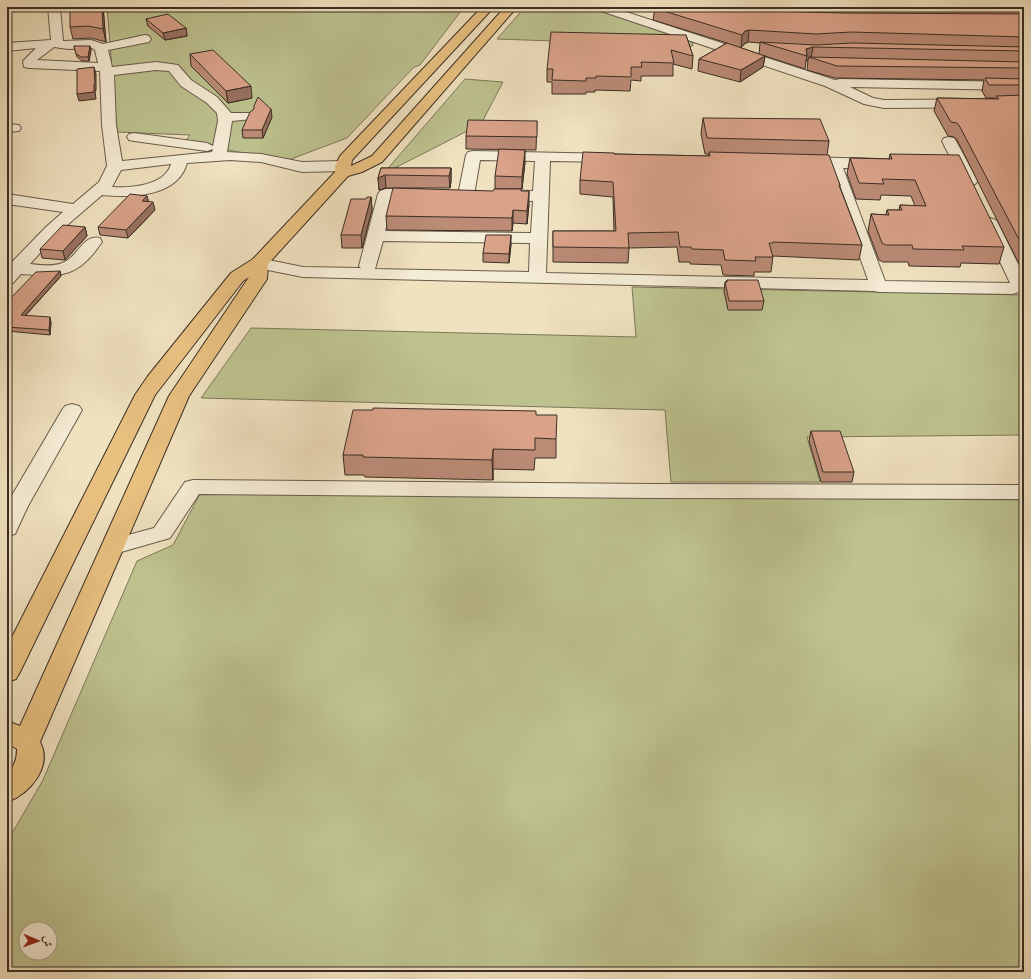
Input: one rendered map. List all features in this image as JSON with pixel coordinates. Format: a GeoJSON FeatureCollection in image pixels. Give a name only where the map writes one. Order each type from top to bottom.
{"type":"FeatureCollection","features":[{"type":"Feature","properties":{"kind":"main road"},"geometry":{"type":"LineString","coordinates":[[7,672],[145,395],[155,380],[237,277],[259,263],[340,173],[345,159],[488,7]]}},
{"type":"Feature","properties":{"kind":"main road"},"geometry":{"type":"LineString","coordinates":[[340,173],[357,169],[377,159],[511,7]]}},
{"type":"Feature","properties":{"kind":"main road"},"geometry":{"type":"LineString","coordinates":[[7,790],[20,780],[29,766],[32,753],[17,736],[114,546],[179,396],[258,279],[259,263]]}},
{"type":"Feature","properties":{"kind":"street"},"geometry":{"type":"LineString","coordinates":[[53,43],[54,7]]}},
{"type":"Feature","properties":{"kind":"street"},"geometry":{"type":"LineString","coordinates":[[599,7],[830,83],[868,101],[884,104],[1024,103]]}},
{"type":"Feature","properties":{"kind":"street"},"geometry":{"type":"LineString","coordinates":[[618,14],[662,15]]}},
{"type":"Feature","properties":{"kind":"street"},"geometry":{"type":"LineString","coordinates":[[100,48],[145,39],[135,27]]}},
{"type":"Feature","properties":{"kind":"street"},"geometry":{"type":"LineString","coordinates":[[666,29],[705,29]]}},
{"type":"Feature","properties":{"kind":"street"},"geometry":{"type":"LineString","coordinates":[[53,43],[29,61],[29,64],[106,69],[156,66],[170,67],[186,83],[217,104],[225,117],[220,152]]}},
{"type":"Feature","properties":{"kind":"street"},"geometry":{"type":"LineString","coordinates":[[7,47],[53,43],[66,45],[98,45],[106,69],[109,125],[115,166],[110,179],[52,230],[12,274]]}},
{"type":"Feature","properties":{"kind":"street"},"geometry":{"type":"LineString","coordinates":[[721,47],[768,49]]}},
{"type":"Feature","properties":{"kind":"street"},"geometry":{"type":"LineString","coordinates":[[777,66],[818,65]]}},
{"type":"Feature","properties":{"kind":"street"},"geometry":{"type":"LineString","coordinates":[[830,83],[982,80],[1024,86]]}},
{"type":"Feature","properties":{"kind":"street"},"geometry":{"type":"LineString","coordinates":[[982,80],[997,103]]}},
{"type":"Feature","properties":{"kind":"street"},"geometry":{"type":"LineString","coordinates":[[225,117],[247,116]]}},
{"type":"Feature","properties":{"kind":"street"},"geometry":{"type":"LineString","coordinates":[[134,137],[340,173]]}},
{"type":"Feature","properties":{"kind":"street"},"geometry":{"type":"LineString","coordinates":[[949,141],[955,166],[976,195]]}},
{"type":"Feature","properties":{"kind":"street"},"geometry":{"type":"LineString","coordinates":[[115,166],[180,159],[220,152]]}},
{"type":"Feature","properties":{"kind":"street"},"geometry":{"type":"LineString","coordinates":[[466,195],[473,155],[630,159]]}},
{"type":"Feature","properties":{"kind":"street"},"geometry":{"type":"LineString","coordinates":[[538,273],[543,157]]}},
{"type":"Feature","properties":{"kind":"street"},"geometry":{"type":"LineString","coordinates":[[98,190],[130,193],[150,189],[173,176],[179,169],[180,159]]}},
{"type":"Feature","properties":{"kind":"street"},"geometry":{"type":"LineString","coordinates":[[787,162],[894,164]]}},
{"type":"Feature","properties":{"kind":"street"},"geometry":{"type":"LineString","coordinates":[[834,163],[878,282]]}},
{"type":"Feature","properties":{"kind":"street"},"geometry":{"type":"LineString","coordinates":[[368,266],[386,194],[541,196]]}},
{"type":"Feature","properties":{"kind":"street"},"geometry":{"type":"LineString","coordinates":[[7,200],[76,210]]}},
{"type":"Feature","properties":{"kind":"street"},"geometry":{"type":"LineString","coordinates":[[259,263],[538,273],[878,282],[1009,290],[1018,286],[1018,281],[983,209]]}},
{"type":"Feature","properties":{"kind":"street"},"geometry":{"type":"LineString","coordinates":[[376,236],[539,238]]}},
{"type":"Feature","properties":{"kind":"street"},"geometry":{"type":"LineString","coordinates":[[12,274],[67,268],[77,262],[94,242]]}},
{"type":"Feature","properties":{"kind":"street"},"geometry":{"type":"LineString","coordinates":[[259,263],[303,272],[538,273]]}},
{"type":"Feature","properties":{"kind":"street"},"geometry":{"type":"LineString","coordinates":[[7,529],[17,506],[72,410]]}},
{"type":"Feature","properties":{"kind":"street"},"geometry":{"type":"LineString","coordinates":[[114,546],[162,533],[192,487],[655,491],[1024,492]]}},
{"type":"Feature","properties":{"kind":"green space"},"geometry":{"type":"Polygon","coordinates":[[[107,7],[464,7],[420,65],[414,67],[347,138],[286,161],[228,150],[182,145],[190,135],[117,132],[107,7]]]}},
{"type":"Feature","properties":{"kind":"green space"},"geometry":{"type":"Polygon","coordinates":[[[525,7],[591,7],[692,41],[693,46],[497,39],[525,7]]]}},
{"type":"Feature","properties":{"kind":"green space"},"geometry":{"type":"Polygon","coordinates":[[[465,79],[503,82],[481,124],[383,174],[465,79]]]}},
{"type":"Feature","properties":{"kind":"green space"},"geometry":{"type":"Polygon","coordinates":[[[632,287],[1024,295],[1024,435],[807,437],[820,482],[671,482],[665,410],[201,398],[251,328],[636,337],[632,287]]]}},
{"type":"Feature","properties":{"kind":"green space"},"geometry":{"type":"Polygon","coordinates":[[[200,494],[1024,500],[1024,972],[7,972],[7,842],[43,780],[137,561],[173,545],[200,494]]]}},
{"type":"Feature","properties":{"kind":"building"},"geometry":{"type":"Polygon","coordinates":[[[70,7],[102,7],[103,29],[88,26],[70,27],[70,7]]]}},
{"type":"Feature","properties":{"kind":"building"},"geometry":{"type":"Polygon","coordinates":[[[654,8],[842,13],[1024,14],[1024,37],[852,32],[816,34],[749,30],[745,31],[742,35],[654,8]]]}},
{"type":"Feature","properties":{"kind":"building"},"geometry":{"type":"Polygon","coordinates":[[[168,14],[186,28],[163,33],[146,19],[168,14]]]}},
{"type":"Feature","properties":{"kind":"building"},"geometry":{"type":"Polygon","coordinates":[[[551,32],[686,35],[693,56],[671,50],[674,63],[641,62],[642,67],[631,67],[631,77],[596,76],[596,78],[586,78],[586,81],[552,80],[553,69],[547,69],[551,32]]]}},
{"type":"Feature","properties":{"kind":"building"},"geometry":{"type":"Polygon","coordinates":[[[760,42],[816,45],[852,43],[1024,47],[1024,51],[813,47],[806,49],[807,56],[760,42]]]}},
{"type":"Feature","properties":{"kind":"building"},"geometry":{"type":"Polygon","coordinates":[[[727,43],[765,56],[741,70],[699,59],[727,43]]]}},
{"type":"Feature","properties":{"kind":"building"},"geometry":{"type":"Polygon","coordinates":[[[74,46],[90,46],[88,57],[81,57],[76,54],[74,46]]]}},
{"type":"Feature","properties":{"kind":"building"},"geometry":{"type":"Polygon","coordinates":[[[213,50],[251,86],[226,91],[190,54],[213,50]]]}},
{"type":"Feature","properties":{"kind":"building"},"geometry":{"type":"Polygon","coordinates":[[[809,57],[1024,62],[1024,68],[837,66],[809,57]]]}},
{"type":"Feature","properties":{"kind":"building"},"geometry":{"type":"Polygon","coordinates":[[[94,67],[94,92],[77,94],[77,69],[94,67]]]}},
{"type":"Feature","properties":{"kind":"building"},"geometry":{"type":"Polygon","coordinates":[[[985,78],[1024,79],[1024,85],[989,85],[985,78]]]}},
{"type":"Feature","properties":{"kind":"building"},"geometry":{"type":"Polygon","coordinates":[[[1024,95],[1024,249],[960,127],[957,123],[951,122],[937,98],[999,99],[996,96],[1024,95]]]}},
{"type":"Feature","properties":{"kind":"building"},"geometry":{"type":"Polygon","coordinates":[[[258,97],[271,109],[262,130],[242,130],[250,112],[254,109],[258,97]]]}},
{"type":"Feature","properties":{"kind":"building"},"geometry":{"type":"Polygon","coordinates":[[[703,118],[820,119],[829,141],[707,138],[703,118]]]}},
{"type":"Feature","properties":{"kind":"building"},"geometry":{"type":"Polygon","coordinates":[[[468,120],[537,121],[537,137],[466,136],[468,120]]]}},
{"type":"Feature","properties":{"kind":"building"},"geometry":{"type":"Polygon","coordinates":[[[499,149],[525,150],[522,177],[495,176],[499,149]]]}},
{"type":"Feature","properties":{"kind":"building"},"geometry":{"type":"Polygon","coordinates":[[[583,152],[710,156],[709,152],[829,155],[862,245],[773,242],[769,243],[773,257],[755,257],[756,261],[725,260],[723,250],[680,247],[678,232],[628,233],[629,248],[553,247],[553,231],[616,231],[613,182],[580,180],[583,152]]]}},
{"type":"Feature","properties":{"kind":"building"},"geometry":{"type":"Polygon","coordinates":[[[890,154],[959,155],[1004,247],[962,246],[964,250],[913,249],[912,245],[886,245],[882,243],[871,214],[889,215],[887,210],[902,210],[900,205],[926,206],[915,180],[882,179],[884,184],[859,183],[850,158],[892,159],[890,154]]]}},
{"type":"Feature","properties":{"kind":"building"},"geometry":{"type":"Polygon","coordinates":[[[381,168],[451,168],[449,176],[385,175],[378,178],[381,168]]]}},
{"type":"Feature","properties":{"kind":"building"},"geometry":{"type":"Polygon","coordinates":[[[393,188],[493,191],[494,189],[521,189],[521,191],[529,191],[527,211],[513,210],[512,218],[386,216],[393,188]]]}},
{"type":"Feature","properties":{"kind":"building"},"geometry":{"type":"Polygon","coordinates":[[[130,194],[147,196],[142,201],[153,202],[126,230],[98,227],[130,194]]]}},
{"type":"Feature","properties":{"kind":"building"},"geometry":{"type":"Polygon","coordinates":[[[367,197],[371,197],[361,235],[341,235],[351,199],[366,199],[367,197]]]}},
{"type":"Feature","properties":{"kind":"building"},"geometry":{"type":"Polygon","coordinates":[[[63,225],[85,227],[63,251],[40,249],[63,225]]]}},
{"type":"Feature","properties":{"kind":"building"},"geometry":{"type":"Polygon","coordinates":[[[486,235],[511,235],[509,254],[483,253],[486,235]]]}},
{"type":"Feature","properties":{"kind":"building"},"geometry":{"type":"Polygon","coordinates":[[[60,271],[21,315],[50,317],[49,330],[7,327],[7,302],[36,272],[60,271]]]}},
{"type":"Feature","properties":{"kind":"building"},"geometry":{"type":"Polygon","coordinates":[[[727,280],[758,280],[764,301],[729,301],[725,282],[727,282],[727,280]]]}},
{"type":"Feature","properties":{"kind":"building"},"geometry":{"type":"Polygon","coordinates":[[[373,408],[536,411],[536,415],[557,415],[556,439],[535,438],[535,450],[493,449],[492,460],[363,457],[363,455],[343,455],[353,410],[373,410],[373,408]]]}},
{"type":"Feature","properties":{"kind":"building"},"geometry":{"type":"Polygon","coordinates":[[[811,431],[840,431],[854,472],[823,472],[811,431]]]}}]}
